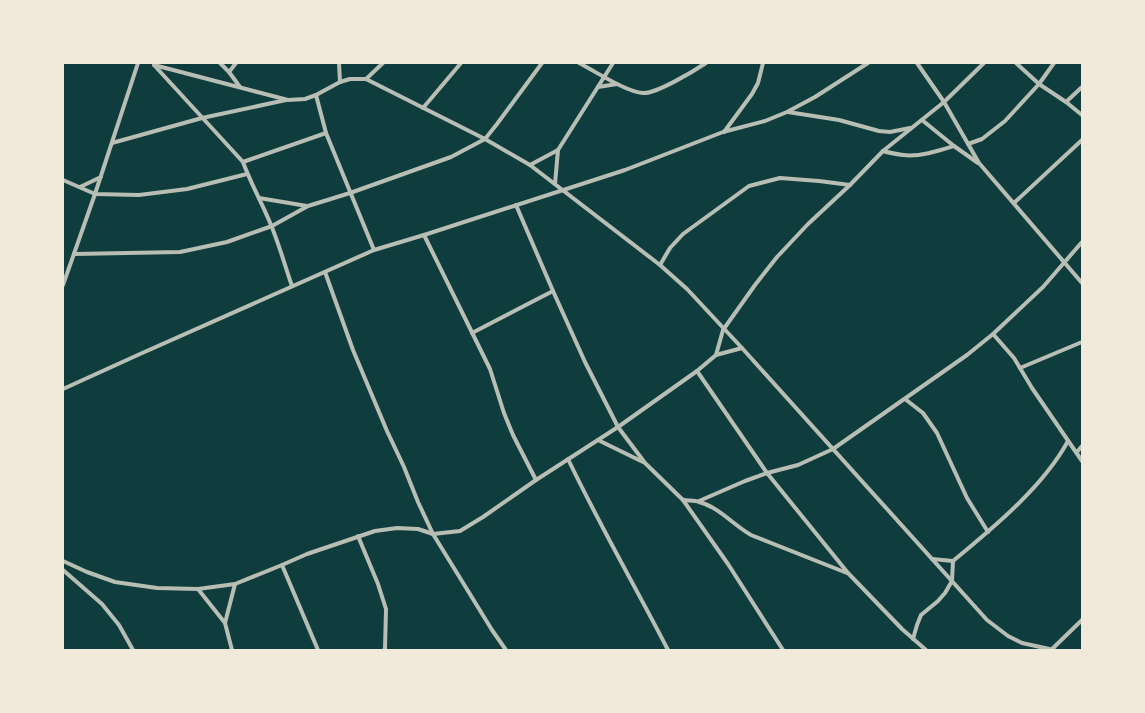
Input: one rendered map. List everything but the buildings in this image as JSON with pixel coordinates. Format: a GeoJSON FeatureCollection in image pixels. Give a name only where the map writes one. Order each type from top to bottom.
{"type":"FeatureCollection","features":[{"type":"Feature","properties":{"kind":"street"},"geometry":{"type":"LineString","coordinates":[[63,285],[138,63]]}},
{"type":"Feature","properties":{"kind":"street"},"geometry":{"type":"LineString","coordinates":[[220,63],[240,87]]}},
{"type":"Feature","properties":{"kind":"street"},"geometry":{"type":"LineString","coordinates":[[229,72],[236,63]]}},
{"type":"Feature","properties":{"kind":"street"},"geometry":{"type":"LineString","coordinates":[[339,63],[340,82]]}},
{"type":"Feature","properties":{"kind":"street"},"geometry":{"type":"LineString","coordinates":[[366,80],[383,63]]}},
{"type":"Feature","properties":{"kind":"street"},"geometry":{"type":"LineString","coordinates":[[423,108],[461,63]]}},
{"type":"Feature","properties":{"kind":"street"},"geometry":{"type":"LineString","coordinates":[[74,254],[180,252],[227,242],[272,226],[308,206],[350,193],[451,157],[485,139],[542,63]]}},
{"type":"Feature","properties":{"kind":"street"},"geometry":{"type":"LineString","coordinates":[[579,63],[617,84],[642,93],[658,90],[706,63]]}},
{"type":"Feature","properties":{"kind":"street"},"geometry":{"type":"LineString","coordinates":[[555,184],[558,150],[613,63]]}},
{"type":"Feature","properties":{"kind":"street"},"geometry":{"type":"LineString","coordinates":[[724,132],[758,84],[764,63]]}},
{"type":"Feature","properties":{"kind":"street"},"geometry":{"type":"LineString","coordinates":[[63,389],[374,250],[625,170],[724,132],[765,121],[787,112],[815,97],[868,63]]}},
{"type":"Feature","properties":{"kind":"street"},"geometry":{"type":"LineString","coordinates":[[917,63],[944,102],[979,163],[1082,283]]}},
{"type":"Feature","properties":{"kind":"street"},"geometry":{"type":"LineString","coordinates":[[716,355],[724,330],[755,285],[777,257],[808,224],[883,152],[944,102],[984,63]]}},
{"type":"Feature","properties":{"kind":"street"},"geometry":{"type":"LineString","coordinates":[[1016,63],[1039,84],[1082,115]]}},
{"type":"Feature","properties":{"kind":"street"},"geometry":{"type":"LineString","coordinates":[[968,144],[982,139],[1005,121],[1039,84],[1054,63]]}},
{"type":"Feature","properties":{"kind":"street"},"geometry":{"type":"LineString","coordinates":[[153,64],[288,100]]}},
{"type":"Feature","properties":{"kind":"street"},"geometry":{"type":"LineString","coordinates":[[153,64],[243,162],[247,174],[272,226],[292,286]]}},
{"type":"Feature","properties":{"kind":"street"},"geometry":{"type":"LineString","coordinates":[[112,143],[202,118],[288,100],[305,99],[316,95],[340,82],[350,80],[366,80],[423,108],[485,139],[530,165],[660,265],[686,289],[742,348],[987,620],[1008,636],[1022,643],[1052,650],[1082,620]]}},
{"type":"Feature","properties":{"kind":"street"},"geometry":{"type":"LineString","coordinates":[[598,87],[617,84]]}},
{"type":"Feature","properties":{"kind":"street"},"geometry":{"type":"LineString","coordinates":[[1066,102],[1082,87]]}},
{"type":"Feature","properties":{"kind":"street"},"geometry":{"type":"LineString","coordinates":[[316,95],[326,133],[374,250]]}},
{"type":"Feature","properties":{"kind":"street"},"geometry":{"type":"LineString","coordinates":[[787,112],[839,120],[879,131],[890,132],[913,128]]}},
{"type":"Feature","properties":{"kind":"street"},"geometry":{"type":"LineString","coordinates":[[922,120],[954,146],[979,163]]}},
{"type":"Feature","properties":{"kind":"street"},"geometry":{"type":"LineString","coordinates":[[243,162],[326,133]]}},
{"type":"Feature","properties":{"kind":"street"},"geometry":{"type":"LineString","coordinates":[[1014,203],[1082,140]]}},
{"type":"Feature","properties":{"kind":"street"},"geometry":{"type":"LineString","coordinates":[[883,152],[914,156],[939,151],[954,146]]}},
{"type":"Feature","properties":{"kind":"street"},"geometry":{"type":"LineString","coordinates":[[530,165],[558,150]]}},
{"type":"Feature","properties":{"kind":"street"},"geometry":{"type":"LineString","coordinates":[[63,180],[95,194],[139,194],[180,190],[247,174]]}},
{"type":"Feature","properties":{"kind":"street"},"geometry":{"type":"LineString","coordinates":[[80,187],[100,177]]}},
{"type":"Feature","properties":{"kind":"street"},"geometry":{"type":"LineString","coordinates":[[660,265],[670,248],[683,234],[749,186],[780,178],[850,185]]}},
{"type":"Feature","properties":{"kind":"street"},"geometry":{"type":"LineString","coordinates":[[259,198],[308,206]]}},
{"type":"Feature","properties":{"kind":"street"},"geometry":{"type":"LineString","coordinates":[[516,205],[585,362],[618,427],[645,462],[683,500],[728,564],[783,650]]}},
{"type":"Feature","properties":{"kind":"street"},"geometry":{"type":"LineString","coordinates":[[424,235],[490,369],[504,413],[513,435],[536,480]]}},
{"type":"Feature","properties":{"kind":"street"},"geometry":{"type":"LineString","coordinates":[[699,502],[725,489],[767,473],[798,465],[833,449],[905,399],[993,334],[1043,287],[1082,242]]}},
{"type":"Feature","properties":{"kind":"street"},"geometry":{"type":"LineString","coordinates":[[325,272],[353,350],[433,534],[506,650]]}},
{"type":"Feature","properties":{"kind":"street"},"geometry":{"type":"LineString","coordinates":[[472,333],[553,291]]}},
{"type":"Feature","properties":{"kind":"street"},"geometry":{"type":"LineString","coordinates":[[993,334],[1014,358],[1032,388],[1082,461]]}},
{"type":"Feature","properties":{"kind":"street"},"geometry":{"type":"LineString","coordinates":[[1020,368],[1082,342]]}},
{"type":"Feature","properties":{"kind":"street"},"geometry":{"type":"LineString","coordinates":[[63,561],[87,572],[115,582],[158,588],[198,589],[235,584],[307,554],[375,531],[397,528],[418,529],[433,534],[460,531],[618,427],[697,371],[716,355],[742,348]]}},
{"type":"Feature","properties":{"kind":"street"},"geometry":{"type":"LineString","coordinates":[[697,371],[767,473],[848,573],[913,640],[925,650]]}},
{"type":"Feature","properties":{"kind":"street"},"geometry":{"type":"LineString","coordinates":[[905,399],[923,413],[937,433],[967,498],[988,532]]}},
{"type":"Feature","properties":{"kind":"street"},"geometry":{"type":"LineString","coordinates":[[598,440],[645,462]]}},
{"type":"Feature","properties":{"kind":"street"},"geometry":{"type":"LineString","coordinates":[[932,559],[953,561],[988,532],[1024,498],[1052,466],[1068,441]]}},
{"type":"Feature","properties":{"kind":"street"},"geometry":{"type":"LineString","coordinates":[[1077,452],[1082,446]]}},
{"type":"Feature","properties":{"kind":"street"},"geometry":{"type":"LineString","coordinates":[[568,459],[668,650]]}},
{"type":"Feature","properties":{"kind":"street"},"geometry":{"type":"LineString","coordinates":[[683,500],[699,502],[715,509],[742,530],[848,573]]}},
{"type":"Feature","properties":{"kind":"street"},"geometry":{"type":"LineString","coordinates":[[358,536],[378,584],[386,609],[385,650]]}},
{"type":"Feature","properties":{"kind":"street"},"geometry":{"type":"LineString","coordinates":[[913,640],[916,625],[921,615],[933,606],[945,593],[952,580],[953,561]]}},
{"type":"Feature","properties":{"kind":"street"},"geometry":{"type":"LineString","coordinates":[[282,565],[318,650]]}},
{"type":"Feature","properties":{"kind":"street"},"geometry":{"type":"LineString","coordinates":[[63,570],[102,604],[119,625],[133,650]]}},
{"type":"Feature","properties":{"kind":"street"},"geometry":{"type":"LineString","coordinates":[[225,623],[235,584]]}},
{"type":"Feature","properties":{"kind":"street"},"geometry":{"type":"LineString","coordinates":[[198,589],[225,623],[232,650]]}}]}
